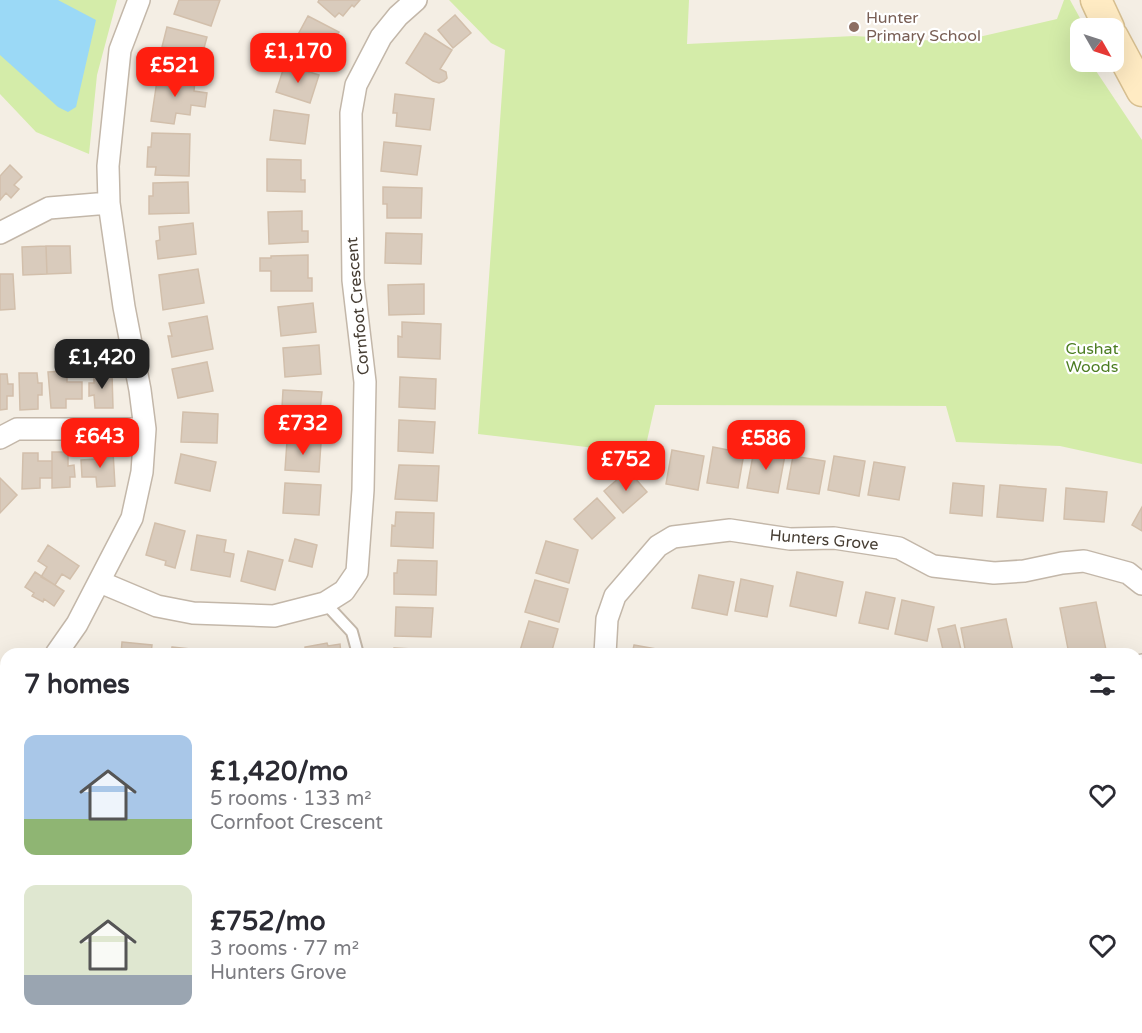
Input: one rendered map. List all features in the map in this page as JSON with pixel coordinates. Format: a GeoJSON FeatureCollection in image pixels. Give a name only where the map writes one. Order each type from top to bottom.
{"type":"FeatureCollection","features":[{"type":"Feature","properties":{"kind":"street"},"geometry":{"type":"LineString","coordinates":[[60,648],[77,624],[132,518],[142,472],[145,429],[141,390],[124,307],[109,203],[108,155],[120,50],[139,0]]}},
{"type":"Feature","properties":{"kind":"street","name":"Cornfoot Crescent"},"geometry":{"type":"LineString","coordinates":[[100,582],[157,606],[193,613],[274,616],[325,603],[344,591],[357,572],[361,533],[364,382],[353,280],[351,113],[356,85],[381,37],[398,16],[416,0]]}},
{"type":"Feature","properties":{"kind":"street"},"geometry":{"type":"LineString","coordinates":[[1096,0],[1104,18]]}},
{"type":"Feature","properties":{"kind":"street"},"geometry":{"type":"LineString","coordinates":[[1124,57],[1142,91]]}},
{"type":"Feature","properties":{"kind":"street"},"geometry":{"type":"LineString","coordinates":[[0,233],[49,208],[109,203]]}},
{"type":"Feature","properties":{"kind":"street"},"geometry":{"type":"LineString","coordinates":[[0,438],[17,429],[145,429]]}},
{"type":"Feature","properties":{"kind":"street","name":"Hunters Grove"},"geometry":{"type":"LineString","coordinates":[[605,648],[607,619],[615,596],[658,546],[673,537],[730,530],[790,540],[834,538],[899,548],[933,566],[994,573],[1024,571],[1084,561],[1128,573],[1142,584]]}},
{"type":"Feature","properties":{"kind":"lane"},"geometry":{"type":"LineString","coordinates":[[325,603],[352,632],[356,648]]}},
{"type":"Feature","properties":{"kind":"green space"},"geometry":{"type":"Polygon","coordinates":[[[0,0],[117,0],[97,75],[89,154],[36,132],[0,94],[0,0]]]}},
{"type":"Feature","properties":{"kind":"green space","name":"Cushat Woods"},"geometry":{"type":"Polygon","coordinates":[[[449,0],[689,0],[687,44],[854,36],[957,42],[1057,19],[1064,0],[1070,0],[1080,18],[1070,18],[1070,72],[1097,72],[1142,140],[1142,464],[1060,446],[956,442],[946,406],[655,405],[644,454],[478,434],[505,50],[491,43],[449,0]]]}},
{"type":"Feature","properties":{"kind":"water"},"geometry":{"type":"Polygon","coordinates":[[[0,0],[58,0],[96,20],[76,107],[68,112],[58,107],[0,55],[0,0]]]}},
{"type":"Feature","properties":{"kind":"building"},"geometry":{"type":"Polygon","coordinates":[[[179,0],[220,0],[211,26],[174,14],[179,0]]]}},
{"type":"Feature","properties":{"kind":"building"},"geometry":{"type":"Polygon","coordinates":[[[319,0],[360,0],[354,7],[352,5],[343,16],[339,13],[335,17],[318,2],[319,0]]]}},
{"type":"Feature","properties":{"kind":"building"},"geometry":{"type":"Polygon","coordinates":[[[455,15],[471,33],[453,48],[438,30],[455,15]]]}},
{"type":"Feature","properties":{"kind":"building"},"geometry":{"type":"Polygon","coordinates":[[[308,16],[339,32],[324,59],[294,42],[308,16]]]}},
{"type":"Feature","properties":{"kind":"building"},"geometry":{"type":"Polygon","coordinates":[[[167,27],[207,37],[198,70],[166,62],[169,48],[162,47],[167,27]]]}},
{"type":"Feature","properties":{"kind":"building"},"geometry":{"type":"Polygon","coordinates":[[[425,33],[452,50],[440,69],[446,72],[447,78],[439,83],[406,63],[425,33]]]}},
{"type":"Feature","properties":{"kind":"building"},"geometry":{"type":"Polygon","coordinates":[[[285,64],[319,75],[310,103],[276,92],[285,64]]]}},
{"type":"Feature","properties":{"kind":"building"},"geometry":{"type":"Polygon","coordinates":[[[158,74],[195,80],[194,91],[207,93],[205,107],[191,105],[190,115],[176,113],[174,124],[151,121],[158,74]]]}},
{"type":"Feature","properties":{"kind":"building"},"geometry":{"type":"Polygon","coordinates":[[[395,94],[434,99],[430,130],[396,126],[397,113],[393,113],[395,94]]]}},
{"type":"Feature","properties":{"kind":"building"},"geometry":{"type":"Polygon","coordinates":[[[274,110],[309,115],[305,144],[270,140],[274,110]]]}},
{"type":"Feature","properties":{"kind":"building"},"geometry":{"type":"Polygon","coordinates":[[[152,133],[190,134],[189,176],[155,175],[156,167],[147,167],[148,147],[151,147],[152,133]]]}},
{"type":"Feature","properties":{"kind":"building"},"geometry":{"type":"Polygon","coordinates":[[[384,142],[421,146],[417,175],[381,171],[384,142]]]}},
{"type":"Feature","properties":{"kind":"building"},"geometry":{"type":"Polygon","coordinates":[[[267,159],[301,160],[301,180],[305,180],[305,192],[267,191],[267,159]]]}},
{"type":"Feature","properties":{"kind":"building"},"geometry":{"type":"Polygon","coordinates":[[[10,165],[22,177],[14,185],[19,189],[11,198],[6,193],[0,200],[0,176],[10,165]]]}},
{"type":"Feature","properties":{"kind":"building"},"geometry":{"type":"Polygon","coordinates":[[[188,182],[189,213],[149,214],[149,196],[153,196],[153,183],[188,182]]]}},
{"type":"Feature","properties":{"kind":"building"},"geometry":{"type":"Polygon","coordinates":[[[383,187],[422,188],[421,218],[387,218],[387,204],[383,204],[383,187]]]}},
{"type":"Feature","properties":{"kind":"building"},"geometry":{"type":"Polygon","coordinates":[[[302,211],[302,231],[308,231],[308,242],[269,244],[268,212],[302,211]]]}},
{"type":"Feature","properties":{"kind":"building"},"geometry":{"type":"Polygon","coordinates":[[[193,223],[196,254],[158,259],[156,241],[160,240],[159,227],[193,223]]]}},
{"type":"Feature","properties":{"kind":"building"},"geometry":{"type":"Polygon","coordinates":[[[386,233],[422,234],[421,264],[385,263],[386,233]]]}},
{"type":"Feature","properties":{"kind":"building"},"geometry":{"type":"Polygon","coordinates":[[[46,246],[47,274],[23,275],[22,247],[46,246]]]}},
{"type":"Feature","properties":{"kind":"building"},"geometry":{"type":"Polygon","coordinates":[[[46,246],[70,246],[71,273],[47,274],[46,246]]]}},
{"type":"Feature","properties":{"kind":"building"},"geometry":{"type":"Polygon","coordinates":[[[308,255],[308,278],[312,278],[312,291],[271,291],[271,271],[260,271],[260,258],[308,255]]]}},
{"type":"Feature","properties":{"kind":"building"},"geometry":{"type":"Polygon","coordinates":[[[198,269],[204,303],[163,310],[159,275],[198,269]]]}},
{"type":"Feature","properties":{"kind":"building"},"geometry":{"type":"Polygon","coordinates":[[[0,274],[13,274],[15,309],[0,310],[0,274]]]}},
{"type":"Feature","properties":{"kind":"building"},"geometry":{"type":"Polygon","coordinates":[[[424,284],[424,314],[389,315],[388,285],[424,284]]]}},
{"type":"Feature","properties":{"kind":"building"},"geometry":{"type":"Polygon","coordinates":[[[313,303],[316,332],[281,336],[278,307],[313,303]]]}},
{"type":"Feature","properties":{"kind":"building"},"geometry":{"type":"Polygon","coordinates":[[[207,316],[213,349],[172,357],[168,336],[172,336],[169,323],[207,316]]]}},
{"type":"Feature","properties":{"kind":"building"},"geometry":{"type":"Polygon","coordinates":[[[402,322],[441,324],[440,359],[398,357],[398,336],[402,337],[402,322]]]}},
{"type":"Feature","properties":{"kind":"building"},"geometry":{"type":"Polygon","coordinates":[[[319,345],[321,374],[285,377],[283,348],[319,345]]]}},
{"type":"Feature","properties":{"kind":"building"},"geometry":{"type":"Polygon","coordinates":[[[207,362],[213,391],[178,398],[172,369],[207,362]]]}},
{"type":"Feature","properties":{"kind":"building"},"geometry":{"type":"Polygon","coordinates":[[[67,371],[67,382],[82,382],[82,399],[66,399],[66,408],[51,408],[48,372],[67,371]]]}},
{"type":"Feature","properties":{"kind":"building"},"geometry":{"type":"Polygon","coordinates":[[[19,373],[37,373],[38,383],[42,383],[42,395],[38,395],[38,409],[20,410],[19,373]]]}},
{"type":"Feature","properties":{"kind":"building"},"geometry":{"type":"Polygon","coordinates":[[[94,373],[112,373],[113,408],[95,408],[94,395],[89,396],[89,383],[94,383],[94,373]]]}},
{"type":"Feature","properties":{"kind":"building"},"geometry":{"type":"Polygon","coordinates":[[[0,374],[7,374],[8,384],[13,384],[13,396],[7,396],[7,409],[0,410],[0,374]]]}},
{"type":"Feature","properties":{"kind":"building"},"geometry":{"type":"Polygon","coordinates":[[[400,377],[436,379],[435,409],[399,407],[400,377]]]}},
{"type":"Feature","properties":{"kind":"building"},"geometry":{"type":"Polygon","coordinates":[[[283,390],[322,392],[320,411],[323,411],[322,427],[281,425],[283,390]]]}},
{"type":"Feature","properties":{"kind":"building"},"geometry":{"type":"Polygon","coordinates":[[[183,412],[218,414],[217,443],[181,442],[183,412]]]}},
{"type":"Feature","properties":{"kind":"building"},"geometry":{"type":"Polygon","coordinates":[[[399,420],[435,422],[433,453],[398,451],[399,420]]]}},
{"type":"Feature","properties":{"kind":"building"},"geometry":{"type":"Polygon","coordinates":[[[287,441],[321,443],[319,472],[285,470],[287,441]]]}},
{"type":"Feature","properties":{"kind":"building"},"geometry":{"type":"Polygon","coordinates":[[[713,447],[744,453],[738,488],[707,483],[713,447]]]}},
{"type":"Feature","properties":{"kind":"building"},"geometry":{"type":"Polygon","coordinates":[[[672,450],[704,456],[698,490],[666,484],[672,450]]]}},
{"type":"Feature","properties":{"kind":"building"},"geometry":{"type":"Polygon","coordinates":[[[754,450],[785,455],[778,493],[747,488],[754,450]]]}},
{"type":"Feature","properties":{"kind":"building"},"geometry":{"type":"Polygon","coordinates":[[[97,451],[113,451],[115,486],[97,487],[96,477],[82,477],[81,460],[97,459],[97,451]]]}},
{"type":"Feature","properties":{"kind":"building"},"geometry":{"type":"Polygon","coordinates":[[[52,452],[68,452],[68,466],[74,465],[75,477],[70,477],[70,487],[52,488],[52,452]]]}},
{"type":"Feature","properties":{"kind":"building"},"geometry":{"type":"Polygon","coordinates":[[[23,453],[38,453],[38,461],[52,461],[52,478],[40,478],[40,488],[22,489],[23,453]]]}},
{"type":"Feature","properties":{"kind":"building"},"geometry":{"type":"Polygon","coordinates":[[[181,454],[216,462],[210,491],[175,483],[181,454]]]}},
{"type":"Feature","properties":{"kind":"building"},"geometry":{"type":"Polygon","coordinates":[[[793,456],[825,461],[819,494],[787,489],[793,456]]]}},
{"type":"Feature","properties":{"kind":"building"},"geometry":{"type":"Polygon","coordinates":[[[834,456],[865,461],[859,496],[828,490],[834,456]]]}},
{"type":"Feature","properties":{"kind":"building"},"geometry":{"type":"Polygon","coordinates":[[[874,462],[905,467],[899,500],[868,495],[874,462]]]}},
{"type":"Feature","properties":{"kind":"building"},"geometry":{"type":"Polygon","coordinates":[[[399,465],[439,466],[437,501],[395,499],[399,465]]]}},
{"type":"Feature","properties":{"kind":"building"},"geometry":{"type":"Polygon","coordinates":[[[628,470],[647,492],[623,513],[604,491],[628,470]]]}},
{"type":"Feature","properties":{"kind":"building"},"geometry":{"type":"Polygon","coordinates":[[[0,478],[17,495],[0,513],[0,478]]]}},
{"type":"Feature","properties":{"kind":"building"},"geometry":{"type":"Polygon","coordinates":[[[285,483],[321,485],[319,515],[283,513],[285,483]]]}},
{"type":"Feature","properties":{"kind":"building"},"geometry":{"type":"Polygon","coordinates":[[[953,483],[984,486],[982,516],[950,513],[953,483]]]}},
{"type":"Feature","properties":{"kind":"building"},"geometry":{"type":"Polygon","coordinates":[[[1000,485],[1046,489],[1043,521],[997,517],[1000,485]]]}},
{"type":"Feature","properties":{"kind":"building"},"geometry":{"type":"Polygon","coordinates":[[[1066,488],[1107,492],[1104,522],[1064,519],[1066,488]]]}},
{"type":"Feature","properties":{"kind":"building"},"geometry":{"type":"Polygon","coordinates":[[[597,498],[615,518],[592,539],[574,519],[597,498]]]}},
{"type":"Feature","properties":{"kind":"building"},"geometry":{"type":"Polygon","coordinates":[[[1142,507],[1142,531],[1132,525],[1142,507]]]}},
{"type":"Feature","properties":{"kind":"building"},"geometry":{"type":"Polygon","coordinates":[[[396,512],[434,513],[433,548],[391,546],[392,525],[395,526],[396,512]]]}},
{"type":"Feature","properties":{"kind":"building"},"geometry":{"type":"Polygon","coordinates":[[[155,523],[185,531],[175,568],[165,565],[166,561],[146,555],[155,523]]]}},
{"type":"Feature","properties":{"kind":"building"},"geometry":{"type":"Polygon","coordinates":[[[197,535],[226,540],[224,552],[234,554],[230,577],[191,570],[197,535]]]}},
{"type":"Feature","properties":{"kind":"building"},"geometry":{"type":"Polygon","coordinates":[[[295,539],[317,545],[312,567],[289,561],[295,539]]]}},
{"type":"Feature","properties":{"kind":"building"},"geometry":{"type":"Polygon","coordinates":[[[546,541],[578,550],[569,583],[536,573],[546,541]]]}},
{"type":"Feature","properties":{"kind":"building"},"geometry":{"type":"Polygon","coordinates":[[[48,545],[79,566],[70,579],[62,574],[55,585],[41,577],[47,567],[38,561],[48,545]]]}},
{"type":"Feature","properties":{"kind":"building"},"geometry":{"type":"Polygon","coordinates":[[[248,551],[283,560],[275,590],[241,581],[248,551]]]}},
{"type":"Feature","properties":{"kind":"building"},"geometry":{"type":"Polygon","coordinates":[[[398,560],[437,561],[436,595],[394,594],[394,573],[397,573],[398,560]]]}},
{"type":"Feature","properties":{"kind":"building"},"geometry":{"type":"Polygon","coordinates":[[[35,572],[64,591],[54,606],[44,599],[43,602],[32,596],[34,593],[25,587],[35,572]]]}},
{"type":"Feature","properties":{"kind":"building"},"geometry":{"type":"Polygon","coordinates":[[[797,572],[843,582],[836,616],[790,606],[797,572]]]}},
{"type":"Feature","properties":{"kind":"building"},"geometry":{"type":"Polygon","coordinates":[[[699,575],[734,582],[727,615],[692,608],[699,575]]]}},
{"type":"Feature","properties":{"kind":"building"},"geometry":{"type":"Polygon","coordinates":[[[741,579],[773,586],[767,617],[735,611],[741,579]]]}},
{"type":"Feature","properties":{"kind":"building"},"geometry":{"type":"Polygon","coordinates":[[[535,580],[568,589],[559,622],[525,612],[535,580]]]}},
{"type":"Feature","properties":{"kind":"building"},"geometry":{"type":"Polygon","coordinates":[[[866,592],[895,598],[888,629],[859,623],[866,592]]]}},
{"type":"Feature","properties":{"kind":"building"},"geometry":{"type":"Polygon","coordinates":[[[902,600],[934,607],[927,641],[895,634],[902,600]]]}},
{"type":"Feature","properties":{"kind":"building"},"geometry":{"type":"Polygon","coordinates":[[[1096,602],[1106,648],[1068,648],[1060,608],[1096,602]]]}},
{"type":"Feature","properties":{"kind":"building"},"geometry":{"type":"Polygon","coordinates":[[[396,607],[433,608],[431,637],[395,636],[396,607]]]}},
{"type":"Feature","properties":{"kind":"building"},"geometry":{"type":"Polygon","coordinates":[[[1006,619],[1012,648],[965,648],[961,628],[1006,619]]]}},
{"type":"Feature","properties":{"kind":"building"},"geometry":{"type":"Polygon","coordinates":[[[529,621],[558,629],[553,648],[521,648],[529,621]]]}},
{"type":"Feature","properties":{"kind":"building"},"geometry":{"type":"Polygon","coordinates":[[[955,625],[961,648],[943,648],[938,629],[955,625]]]}},
{"type":"Feature","properties":{"kind":"building"},"geometry":{"type":"Polygon","coordinates":[[[122,642],[152,645],[152,648],[122,648],[122,642]]]}},
{"type":"Feature","properties":{"kind":"building"},"geometry":{"type":"Polygon","coordinates":[[[327,643],[328,646],[340,644],[340,648],[305,648],[327,643]]]}},
{"type":"Feature","properties":{"kind":"building"},"geometry":{"type":"Polygon","coordinates":[[[634,645],[650,648],[633,648],[634,645]]]}},
{"type":"Feature","properties":{"kind":"place","name":"Hunter Primary School"},"geometry":{"type":"Point","coordinates":[854,27]}}]}
